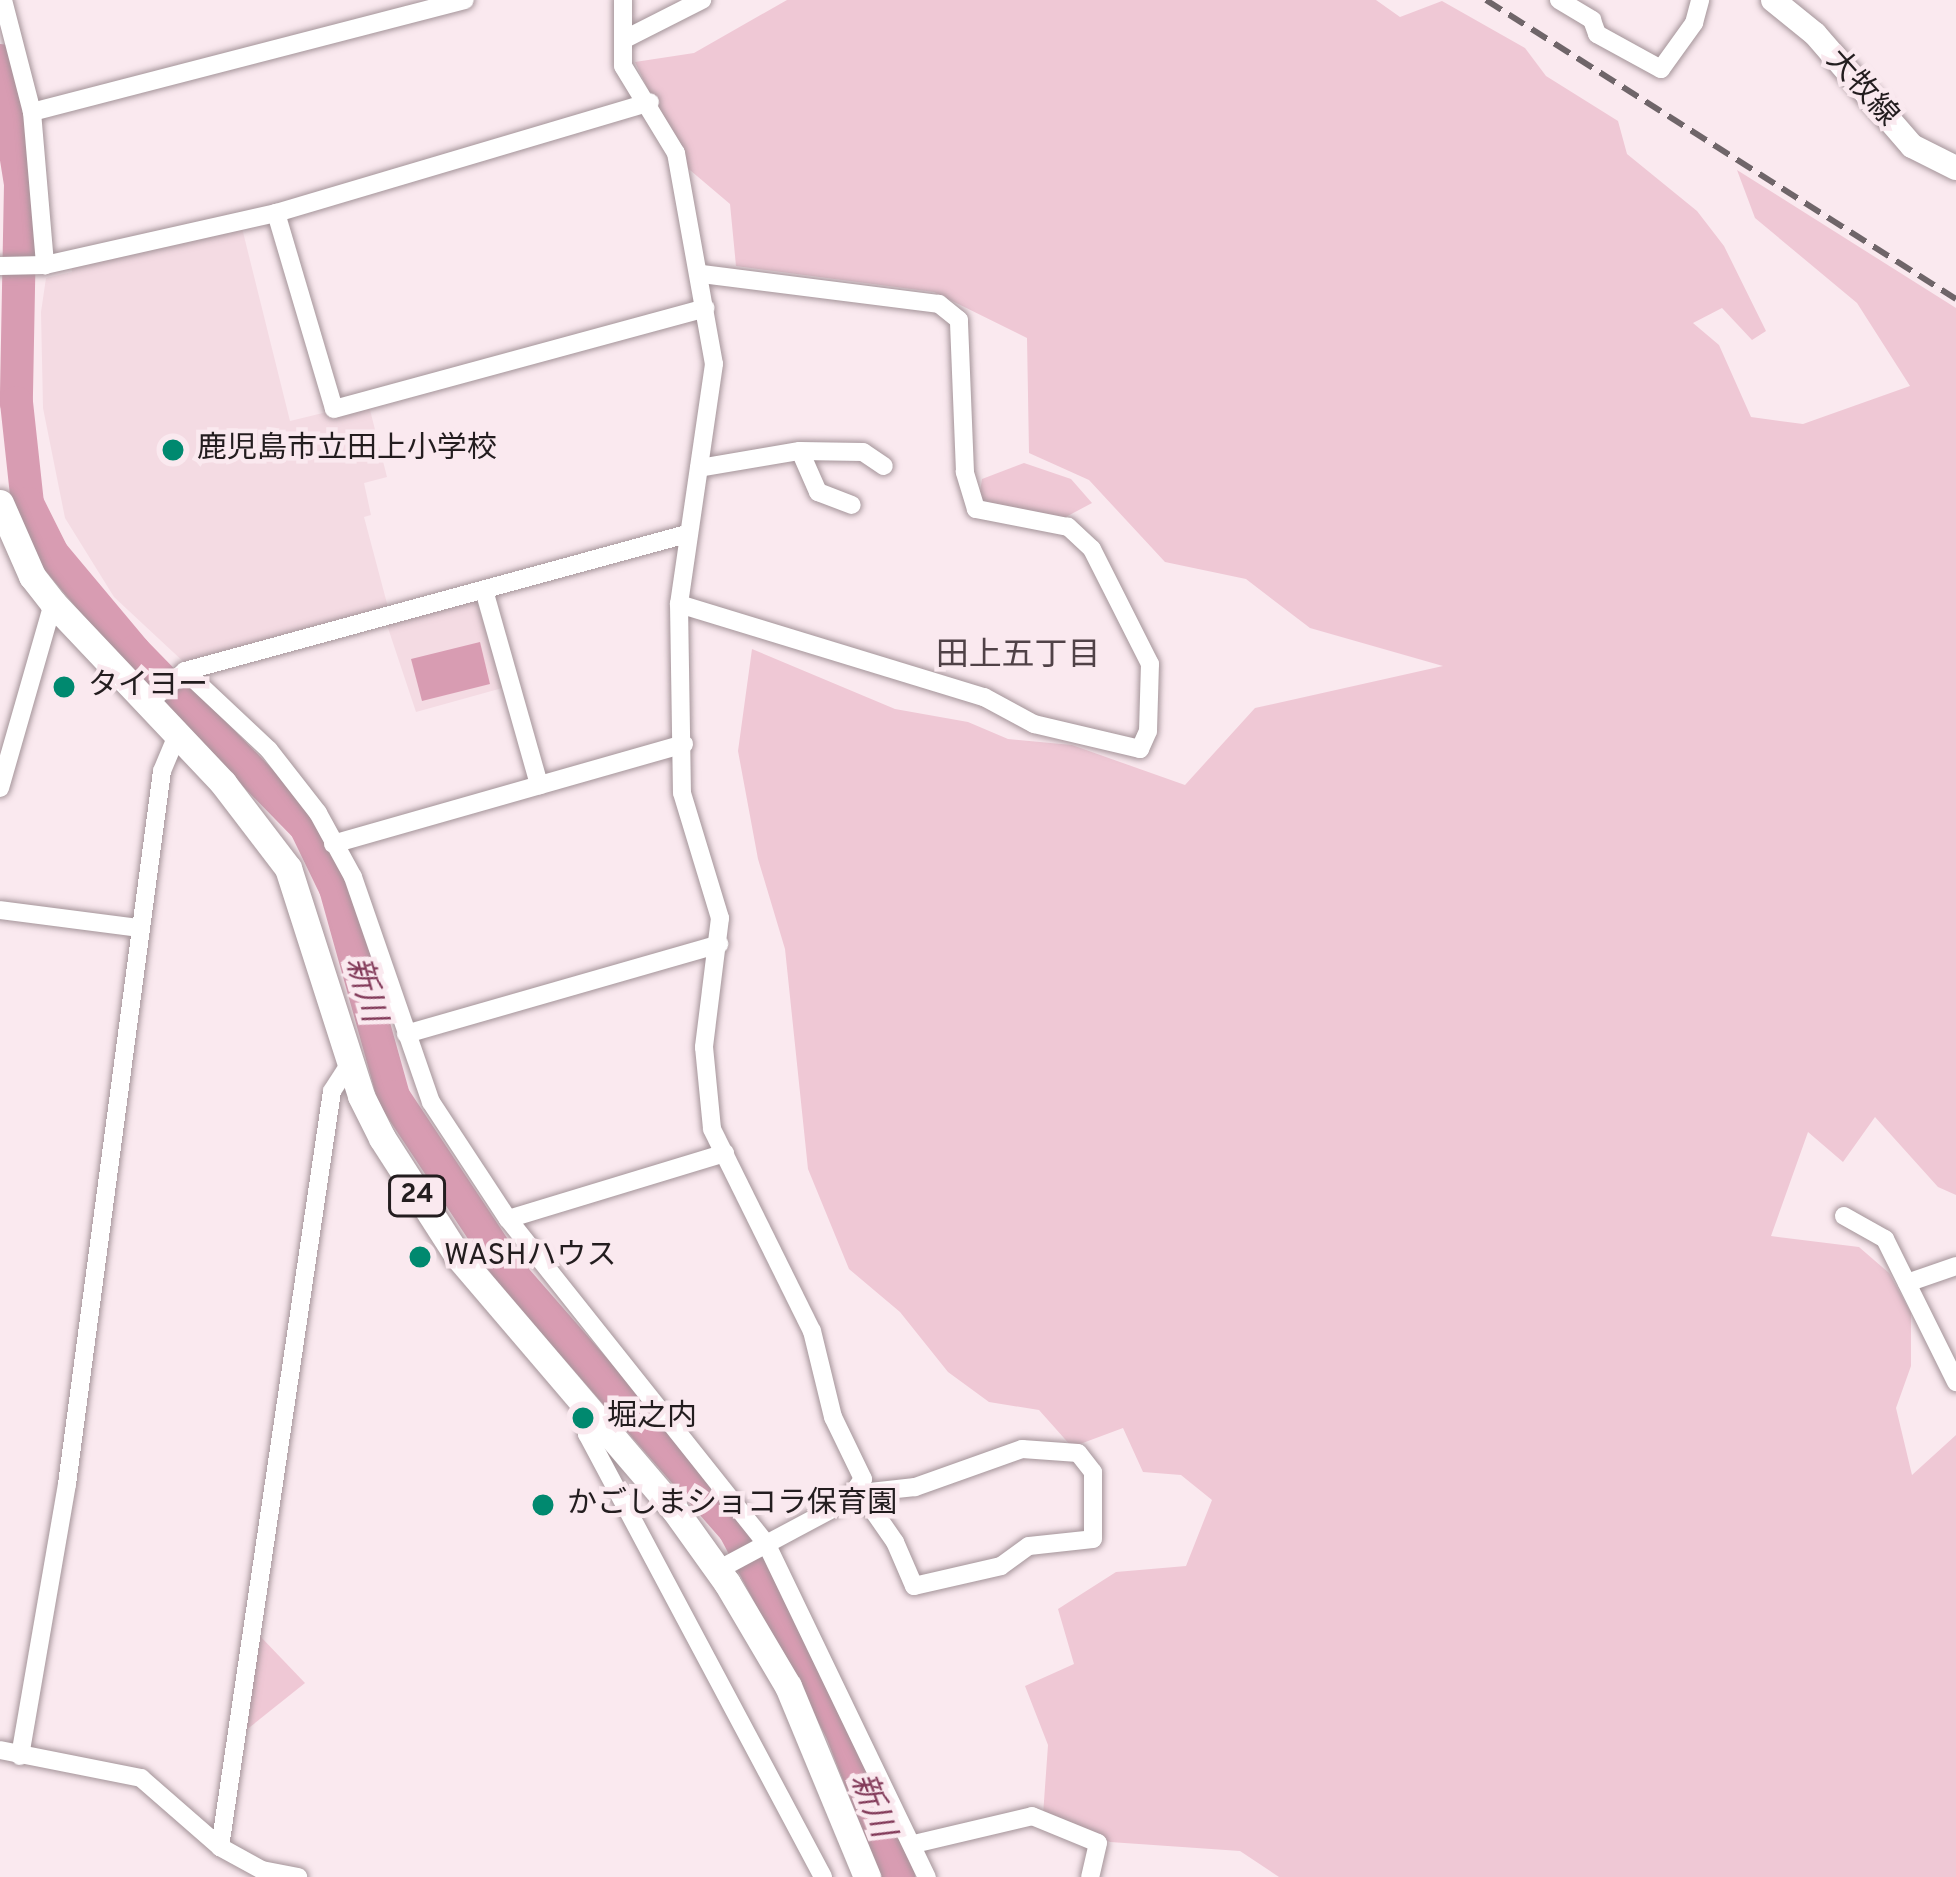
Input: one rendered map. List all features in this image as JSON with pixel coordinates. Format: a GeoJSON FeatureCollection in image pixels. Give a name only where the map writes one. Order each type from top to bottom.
{"type":"FeatureCollection","features":[{"type":"Feature","properties":{"kind":"main road","name":"24"},"geometry":{"type":"LineString","coordinates":[[0,503],[32,576],[53,603],[178,733],[288,868],[316,938],[350,1063],[382,1138],[444,1236],[718,1570],[788,1686],[867,1877]]}},
{"type":"Feature","properties":{"kind":"street"},"geometry":{"type":"LineString","coordinates":[[3,0],[32,112],[39,264]]}},
{"type":"Feature","properties":{"kind":"street"},"geometry":{"type":"LineString","coordinates":[[32,112],[465,0]]}},
{"type":"Feature","properties":{"kind":"street"},"geometry":{"type":"LineString","coordinates":[[623,0],[623,40],[631,86],[650,103],[676,153],[714,364],[699,468],[683,535],[679,604],[682,793],[716,890],[718,944],[705,1070],[712,1129],[812,1331],[861,1491],[914,1586],[1001,1566],[1030,1546],[1093,1538],[1093,1472],[1078,1453],[1022,1449],[915,1487],[861,1491],[718,1570]]}},
{"type":"Feature","properties":{"kind":"street"},"geometry":{"type":"LineString","coordinates":[[623,40],[702,0]]}},
{"type":"Feature","properties":{"kind":"street"},"geometry":{"type":"LineString","coordinates":[[1559,0],[1592,20],[1597,34],[1661,69],[1694,23],[1700,0]]}},
{"type":"Feature","properties":{"kind":"street","name":"大牧線"},"geometry":{"type":"LineString","coordinates":[[1773,0],[1815,34],[1912,146],[1956,168]]}},
{"type":"Feature","properties":{"kind":"street"},"geometry":{"type":"LineString","coordinates":[[0,266],[39,264],[276,213],[650,103]]}},
{"type":"Feature","properties":{"kind":"street"},"geometry":{"type":"LineString","coordinates":[[276,213],[334,409],[706,308]]}},
{"type":"Feature","properties":{"kind":"street"},"geometry":{"type":"LineString","coordinates":[[679,604],[984,697],[1034,724],[1140,748],[1148,730],[1150,664],[1092,549],[1068,526],[976,509],[965,472],[959,320],[939,304],[701,274]]}},
{"type":"Feature","properties":{"kind":"street"},"geometry":{"type":"LineString","coordinates":[[699,468],[800,451],[863,452],[884,466]]}},
{"type":"Feature","properties":{"kind":"street"},"geometry":{"type":"LineString","coordinates":[[800,451],[818,492],[852,505]]}},
{"type":"Feature","properties":{"kind":"street"},"geometry":{"type":"LineString","coordinates":[[147,704],[185,671],[683,535]]}},
{"type":"Feature","properties":{"kind":"street"},"geometry":{"type":"LineString","coordinates":[[484,590],[539,785]]}},
{"type":"Feature","properties":{"kind":"street"},"geometry":{"type":"LineString","coordinates":[[0,788],[53,603]]}},
{"type":"Feature","properties":{"kind":"street"},"geometry":{"type":"LineString","coordinates":[[185,671],[268,750],[353,878],[431,1102],[508,1219],[766,1543],[928,1877]]}},
{"type":"Feature","properties":{"kind":"street"},"geometry":{"type":"LineString","coordinates":[[178,733],[162,771],[73,1440],[10,1753],[141,1778],[220,1847],[262,1870],[298,1877]]}},
{"type":"Feature","properties":{"kind":"street"},"geometry":{"type":"LineString","coordinates":[[332,844],[684,744]]}},
{"type":"Feature","properties":{"kind":"street"},"geometry":{"type":"LineString","coordinates":[[0,910],[140,928]]}},
{"type":"Feature","properties":{"kind":"street"},"geometry":{"type":"LineString","coordinates":[[406,1034],[718,944]]}},
{"type":"Feature","properties":{"kind":"street"},"geometry":{"type":"LineString","coordinates":[[220,1847],[332,1090],[350,1063]]}},
{"type":"Feature","properties":{"kind":"street"},"geometry":{"type":"LineString","coordinates":[[508,1219],[725,1154]]}},
{"type":"Feature","properties":{"kind":"street"},"geometry":{"type":"LineString","coordinates":[[1844,1216],[1885,1239],[1956,1382]]}},
{"type":"Feature","properties":{"kind":"street"},"geometry":{"type":"LineString","coordinates":[[1907,1283],[1956,1266]]}},
{"type":"Feature","properties":{"kind":"street"},"geometry":{"type":"LineString","coordinates":[[595,1418],[587,1435],[823,1877]]}},
{"type":"Feature","properties":{"kind":"street"},"geometry":{"type":"LineString","coordinates":[[914,1844],[1033,1816],[1098,1843],[1090,1877]]}},
{"type":"Feature","properties":{"kind":"shaded area"},"geometry":{"type":"Polygon","coordinates":[[[787,0],[1376,0],[1400,17],[1442,1],[1525,48],[1546,76],[1618,121],[1627,154],[1697,211],[1724,246],[1766,331],[1752,340],[1722,308],[1693,323],[1719,345],[1751,417],[1803,424],[1910,386],[1857,303],[1755,218],[1737,170],[1956,308],[1956,1195],[1938,1187],[1875,1117],[1843,1162],[1808,1132],[1771,1236],[1859,1247],[1889,1273],[1911,1313],[1911,1366],[1896,1408],[1912,1475],[1956,1435],[1956,1877],[1279,1877],[1240,1851],[1110,1842],[1043,1815],[1048,1745],[1025,1686],[1074,1664],[1058,1609],[1116,1572],[1186,1566],[1212,1500],[1181,1475],[1143,1472],[1123,1428],[1072,1447],[1039,1410],[989,1402],[948,1372],[900,1312],[849,1269],[808,1169],[785,949],[758,859],[738,751],[752,649],[895,709],[968,722],[1008,739],[1072,745],[1185,785],[1255,708],[1443,666],[1310,628],[1246,579],[1165,562],[1089,480],[1029,453],[1027,338],[934,292],[736,266],[730,204],[684,165],[635,62],[694,53],[787,0]]]}},
{"type":"Feature","properties":{"kind":"shaded area","name":"鹿児島市立田上小学校"},"geometry":{"type":"Polygon","coordinates":[[[242,228],[290,421],[368,402],[387,477],[364,483],[371,515],[364,517],[389,611],[188,666],[114,597],[65,518],[43,408],[41,312],[46,278],[72,272],[71,265],[242,228]]]}},
{"type":"Feature","properties":{"kind":"shaded area"},"geometry":{"type":"Polygon","coordinates":[[[1024,463],[1071,479],[1092,503],[1062,519],[978,505],[982,479],[1024,463]]]}},
{"type":"Feature","properties":{"kind":"shaded area"},"geometry":{"type":"Polygon","coordinates":[[[475,598],[506,687],[416,712],[386,622],[475,598]]]}},
{"type":"Feature","properties":{"kind":"shaded area"},"geometry":{"type":"Polygon","coordinates":[[[480,642],[490,684],[422,701],[411,659],[480,642]]]}},
{"type":"Feature","properties":{"kind":"shaded area"},"geometry":{"type":"Polygon","coordinates":[[[259,1635],[305,1683],[245,1731],[259,1635]]]}},
{"type":"Feature","properties":{"kind":"waterway","name":"新川"},"geometry":{"type":"LineString","coordinates":[[0,60],[20,184],[16,402],[27,503],[52,553],[134,651],[305,826],[335,888],[393,1096],[508,1270],[734,1529],[840,1728],[898,1877]]}},
{"type":"Feature","properties":{"kind":"railway"},"geometry":{"type":"LineString","coordinates":[[1486,0],[1956,299]]}},
{"type":"Feature","properties":{"kind":"place","name":"鹿児島市立田上小学校"},"geometry":{"type":"Point","coordinates":[173,450]}},
{"type":"Feature","properties":{"kind":"place","name":"タイヨー"},"geometry":{"type":"Point","coordinates":[64,687]}},
{"type":"Feature","properties":{"kind":"place","name":"WASHハウス"},"geometry":{"type":"Point","coordinates":[420,1257]}},
{"type":"Feature","properties":{"kind":"place","name":"堀之内"},"geometry":{"type":"Point","coordinates":[583,1418]}},
{"type":"Feature","properties":{"kind":"place","name":"かごしまショコラ保育園"},"geometry":{"type":"Point","coordinates":[543,1505]}},
{"type":"Feature","properties":{"kind":"district","name":"田上五丁目"},"geometry":{"type":"Point","coordinates":[1018,658]}}]}
